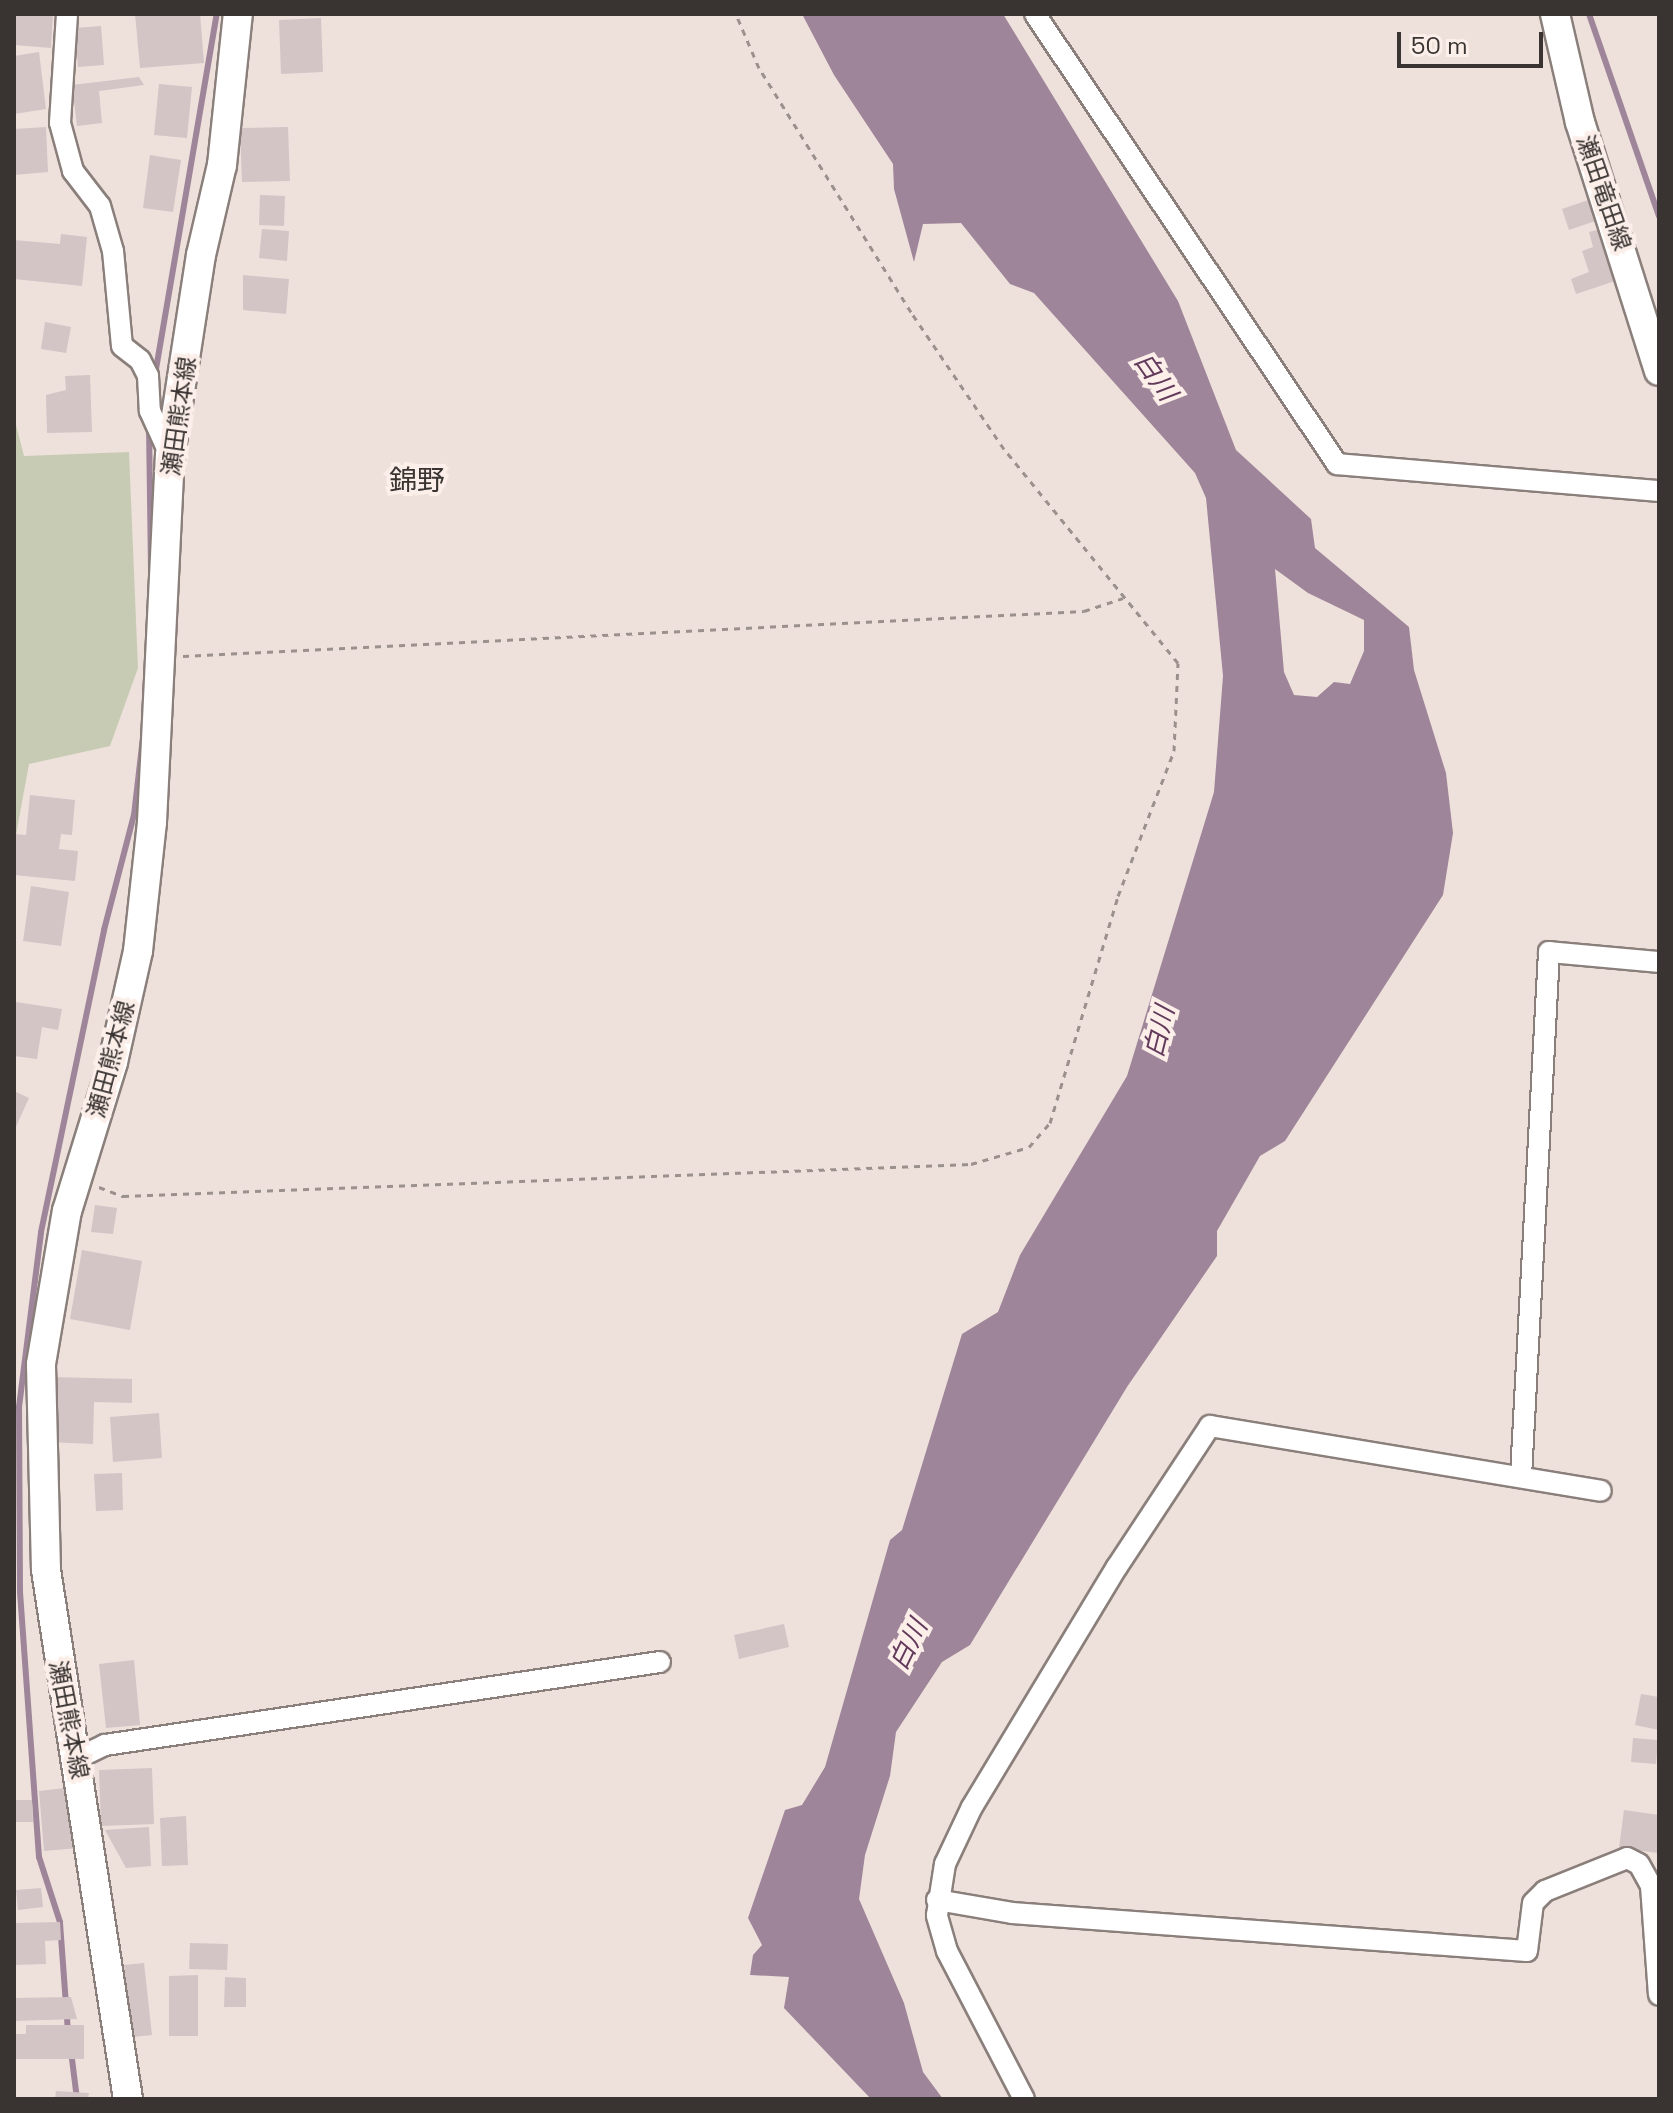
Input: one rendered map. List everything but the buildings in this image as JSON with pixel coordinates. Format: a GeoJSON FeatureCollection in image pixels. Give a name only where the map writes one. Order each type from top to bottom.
{"type":"FeatureCollection","features":[{"type":"Feature","properties":{"kind":"main road","name":"瀬田熊本線"},"geometry":{"type":"LineString","coordinates":[[128,2099],[78,1758],[59,1674],[46,1570],[41,1364],[51,1289],[76,1179],[113,1062],[138,951],[152,822],[170,455],[201,255],[222,165],[238,14]]}},
{"type":"Feature","properties":{"kind":"main road","name":"瀬田竜田線"},"geometry":{"type":"LineString","coordinates":[[1555,14],[1580,122],[1659,371]]}},
{"type":"Feature","properties":{"kind":"street"},"geometry":{"type":"LineString","coordinates":[[67,14],[60,123],[73,171],[100,206],[113,251],[122,346],[140,360],[148,376],[150,411],[170,455]]}},
{"type":"Feature","properties":{"kind":"street"},"geometry":{"type":"LineString","coordinates":[[1035,14],[1337,464],[1659,491]]}},
{"type":"Feature","properties":{"kind":"street"},"geometry":{"type":"LineString","coordinates":[[1521,1476],[1549,952],[1659,962]]}},
{"type":"Feature","properties":{"kind":"street"},"geometry":{"type":"LineString","coordinates":[[1024,2099],[947,1951],[937,1900],[945,1864],[972,1807],[1117,1567],[1210,1426],[1601,1491]]}},
{"type":"Feature","properties":{"kind":"street"},"geometry":{"type":"LineString","coordinates":[[78,1758],[105,1745],[660,1662]]}},
{"type":"Feature","properties":{"kind":"street"},"geometry":{"type":"LineString","coordinates":[[937,1900],[1012,1913],[1527,1951],[1533,1903],[1545,1891],[1627,1858],[1639,1864],[1651,1886],[1659,1995]]}},
{"type":"Feature","properties":{"kind":"path"},"geometry":{"type":"LineString","coordinates":[[76,1179],[123,1196],[971,1164],[1029,1147],[1050,1123],[1118,896],[1174,751],[1178,663],[1004,449],[911,312],[759,68],[736,14]]}},
{"type":"Feature","properties":{"kind":"path"},"geometry":{"type":"LineString","coordinates":[[171,657],[1084,611],[1123,598]]}},
{"type":"Feature","properties":{"kind":"green space"},"geometry":{"type":"Polygon","coordinates":[[[14,417],[24,456],[129,452],[138,668],[110,746],[29,764],[14,846],[14,417]]]}},
{"type":"Feature","properties":{"kind":"water","name":"白川"},"geometry":{"type":"Polygon","coordinates":[[[802,14],[1003,14],[1178,301],[1236,450],[1311,519],[1315,548],[1409,627],[1414,670],[1446,773],[1453,833],[1443,895],[1285,1141],[1260,1156],[1217,1231],[1217,1256],[1127,1387],[970,1645],[942,1662],[896,1732],[890,1776],[865,1855],[859,1899],[904,2003],[923,2072],[943,2099],[871,2099],[784,2008],[789,1977],[750,1975],[753,1955],[762,1945],[748,1918],[785,1810],[802,1805],[825,1767],[890,1540],[902,1530],[962,1334],[998,1312],[1020,1255],[1127,1076],[1214,792],[1223,676],[1206,498],[1195,473],[1034,293],[1010,284],[961,223],[923,224],[914,262],[894,189],[893,164],[834,75],[802,14]],[[1275,569],[1284,672],[1294,695],[1317,697],[1334,682],[1350,684],[1364,651],[1364,620],[1308,593],[1275,569]]]}},
{"type":"Feature","properties":{"kind":"waterway"},"geometry":{"type":"LineString","coordinates":[[155,375],[217,14]]}},
{"type":"Feature","properties":{"kind":"waterway"},"geometry":{"type":"LineString","coordinates":[[1589,14],[1659,216]]}},
{"type":"Feature","properties":{"kind":"waterway"},"geometry":{"type":"LineString","coordinates":[[149,426],[151,575]]}},
{"type":"Feature","properties":{"kind":"waterway"},"geometry":{"type":"LineString","coordinates":[[68,2032],[60,1922],[39,1857],[20,1592],[19,1407],[41,1232],[104,930],[134,815],[143,737]]}},
{"type":"Feature","properties":{"kind":"waterway"},"geometry":{"type":"LineString","coordinates":[[71,2051],[77,2099]]}},
{"type":"Feature","properties":{"kind":"district","name":"錦野"},"geometry":{"type":"Point","coordinates":[417,480]}}]}
